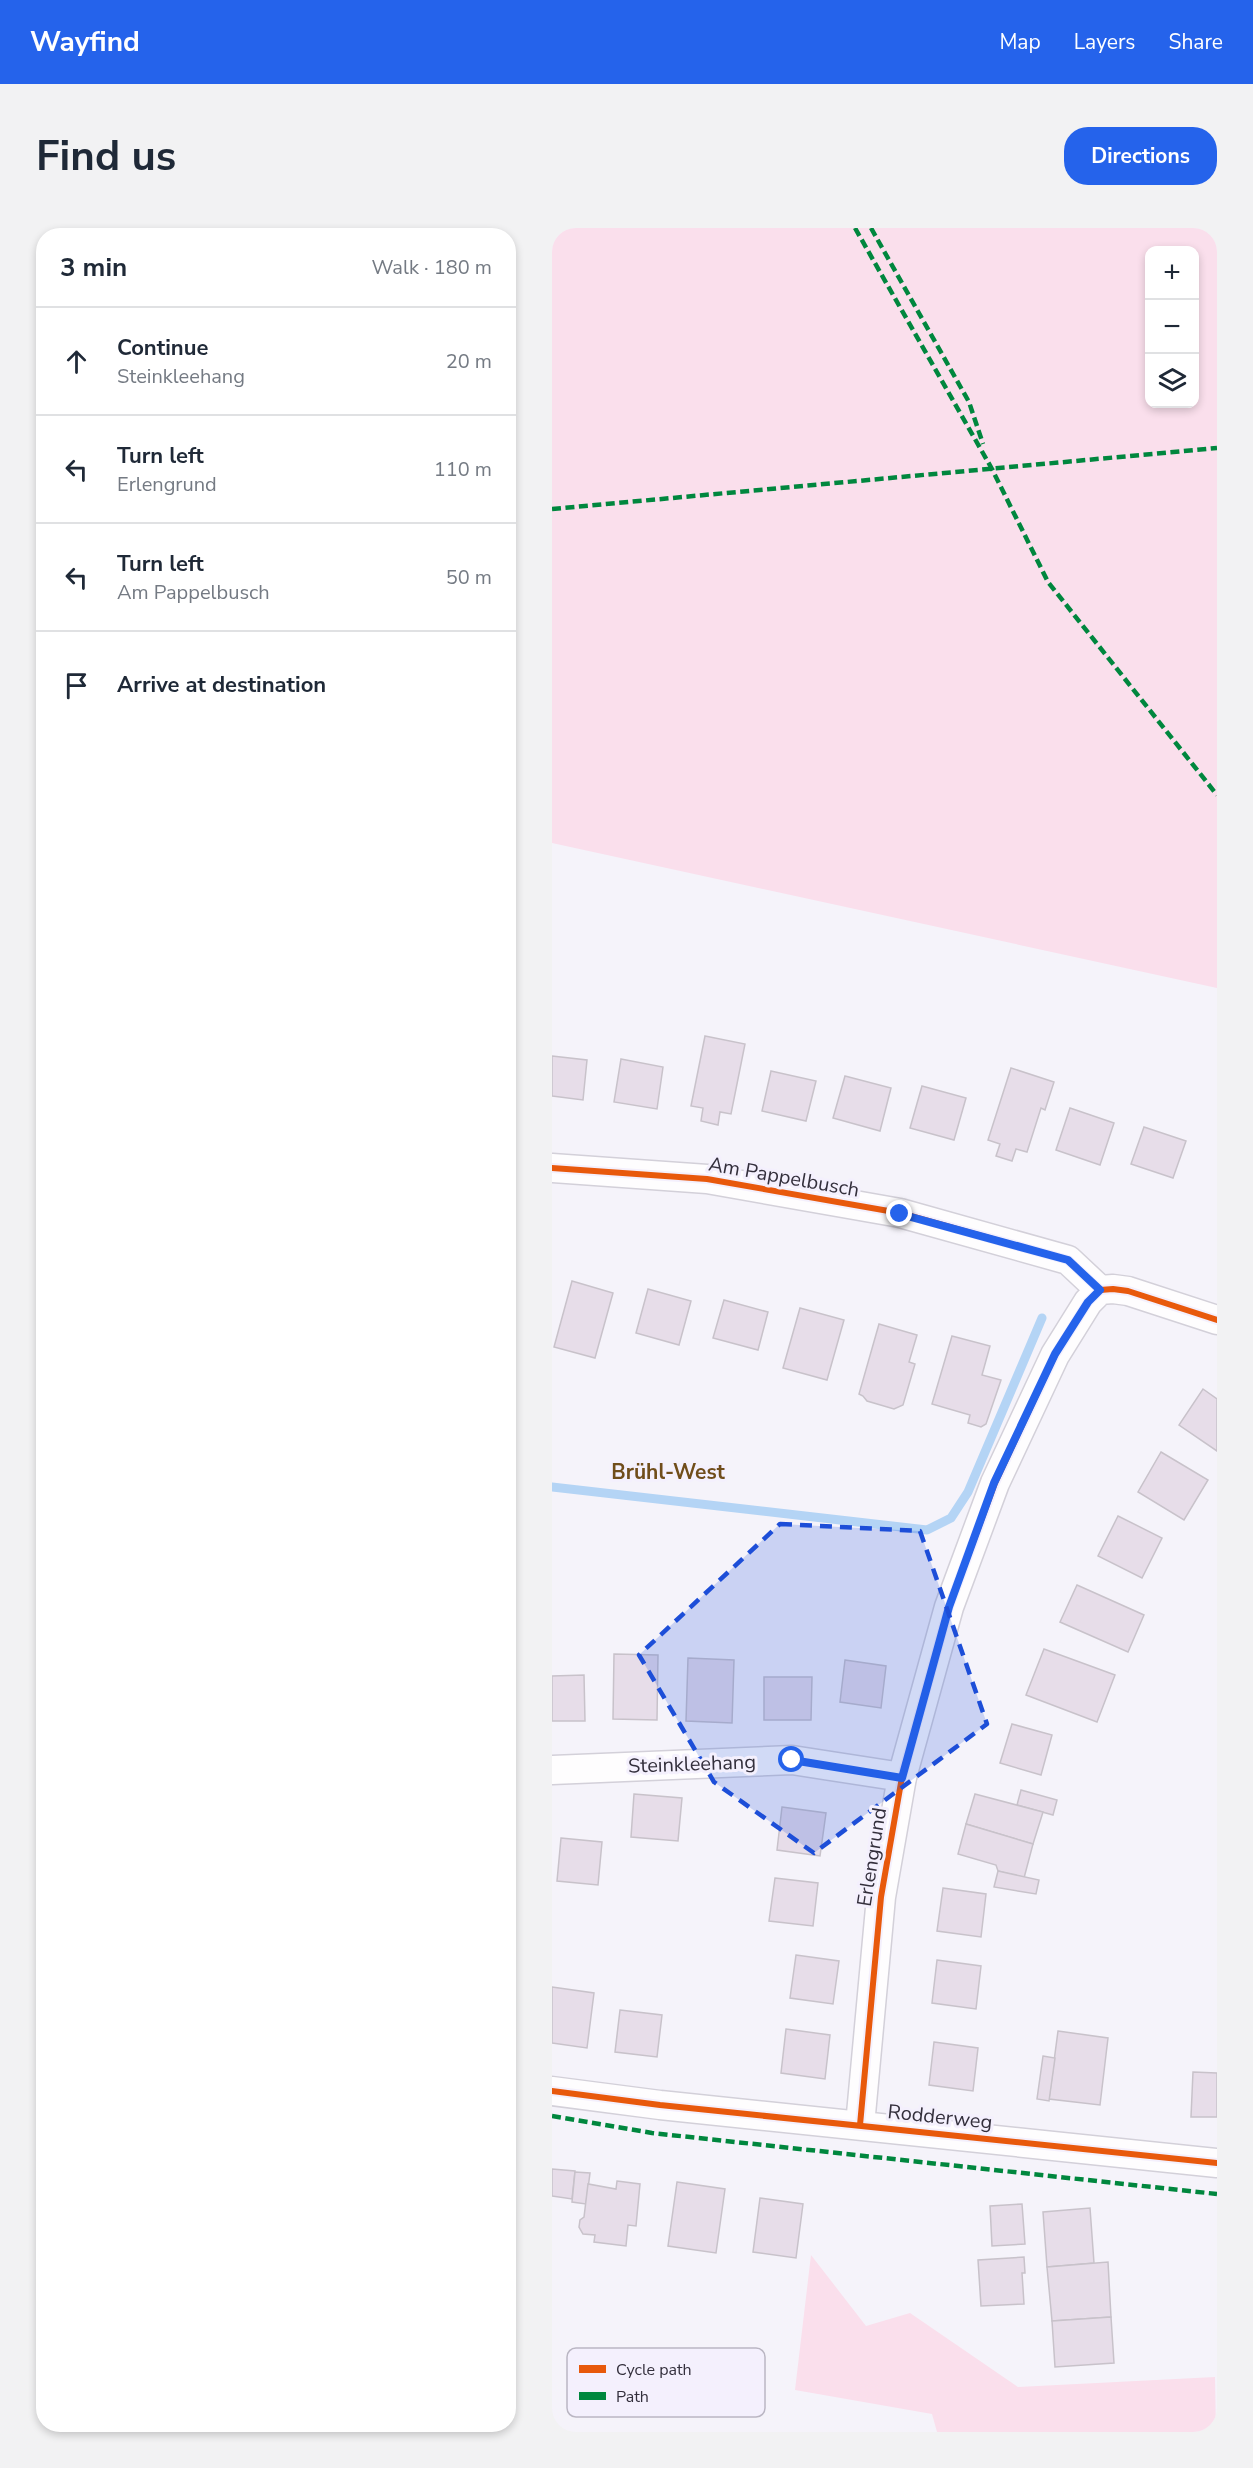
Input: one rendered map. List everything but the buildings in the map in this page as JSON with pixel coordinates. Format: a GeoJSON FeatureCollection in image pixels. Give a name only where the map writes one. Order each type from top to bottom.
{"type":"FeatureCollection","features":[{"type":"Feature","properties":{"kind":"street","name":"Am Pappelbusch"},"geometry":{"type":"LineString","coordinates":[[552,1167],[707,1179],[900,1214],[1068,1260],[1100,1290]]}},
{"type":"Feature","properties":{"kind":"street"},"geometry":{"type":"LineString","coordinates":[[1100,1290],[1128,1291],[1217,1320]]}},
{"type":"Feature","properties":{"kind":"street","name":"Erlengrund"},"geometry":{"type":"LineString","coordinates":[[860,2125],[881,1897],[902,1778],[949,1607],[994,1483],[1055,1354],[1088,1302],[1100,1290]]}},
{"type":"Feature","properties":{"kind":"street","name":"Steinkleehang"},"geometry":{"type":"LineString","coordinates":[[552,1770],[792,1760],[902,1778]]}},
{"type":"Feature","properties":{"kind":"street","name":"Rodderweg"},"geometry":{"type":"LineString","coordinates":[[552,2091],[660,2105],[1217,2163]]}},
{"type":"Feature","properties":{"kind":"highlighted area"},"geometry":{"type":"Polygon","coordinates":[[[780,1524],[920,1531],[987,1724],[814,1853],[714,1782],[639,1655],[780,1524]]]}},
{"type":"Feature","properties":{"kind":"shaded area"},"geometry":{"type":"Polygon","coordinates":[[[552,228],[1217,228],[1217,988],[552,843],[552,228]]]}},
{"type":"Feature","properties":{"kind":"shaded area"},"geometry":{"type":"Polygon","coordinates":[[[811,2255],[866,2326],[910,2313],[1018,2387],[1215,2377],[1216,2432],[937,2432],[932,2414],[795,2390],[811,2255]]]}},
{"type":"Feature","properties":{"kind":"waterway"},"geometry":{"type":"LineString","coordinates":[[552,1487],[927,1530],[951,1518],[968,1492],[1042,1318]]}},
{"type":"Feature","properties":{"kind":"marked path"},"geometry":{"type":"LineString","coordinates":[[855,228],[992,469],[1048,582],[1217,795]]}},
{"type":"Feature","properties":{"kind":"marked path"},"geometry":{"type":"LineString","coordinates":[[871,228],[969,402],[983,444]]}},
{"type":"Feature","properties":{"kind":"marked path"},"geometry":{"type":"LineString","coordinates":[[552,509],[1217,448]]}},
{"type":"Feature","properties":{"kind":"marked path"},"geometry":{"type":"LineString","coordinates":[[552,2116],[652,2133],[1217,2194]]}},
{"type":"Feature","properties":{"kind":"cycle path"},"geometry":{"type":"LineString","coordinates":[[552,1168],[707,1179],[900,1213],[1068,1260],[1100,1290]]}},
{"type":"Feature","properties":{"kind":"cycle path"},"geometry":{"type":"LineString","coordinates":[[860,2125],[881,1897],[902,1777],[949,1607],[995,1483],[1055,1355],[1088,1302],[1100,1290],[1128,1291],[1217,1320]]}},
{"type":"Feature","properties":{"kind":"cycle path"},"geometry":{"type":"LineString","coordinates":[[552,2091],[660,2105],[1217,2163]]}},
{"type":"Feature","properties":{"kind":"district","name":"Brühl-West"},"geometry":{"type":"Point","coordinates":[668,1472]}},
{"type":"Feature","properties":{"kind":"route"},"geometry":{"type":"LineString","coordinates":[[792,1760],[902,1778],[949,1607],[994,1483],[1055,1354],[1088,1302],[1100,1290],[1068,1260],[900,1214]]}}]}
